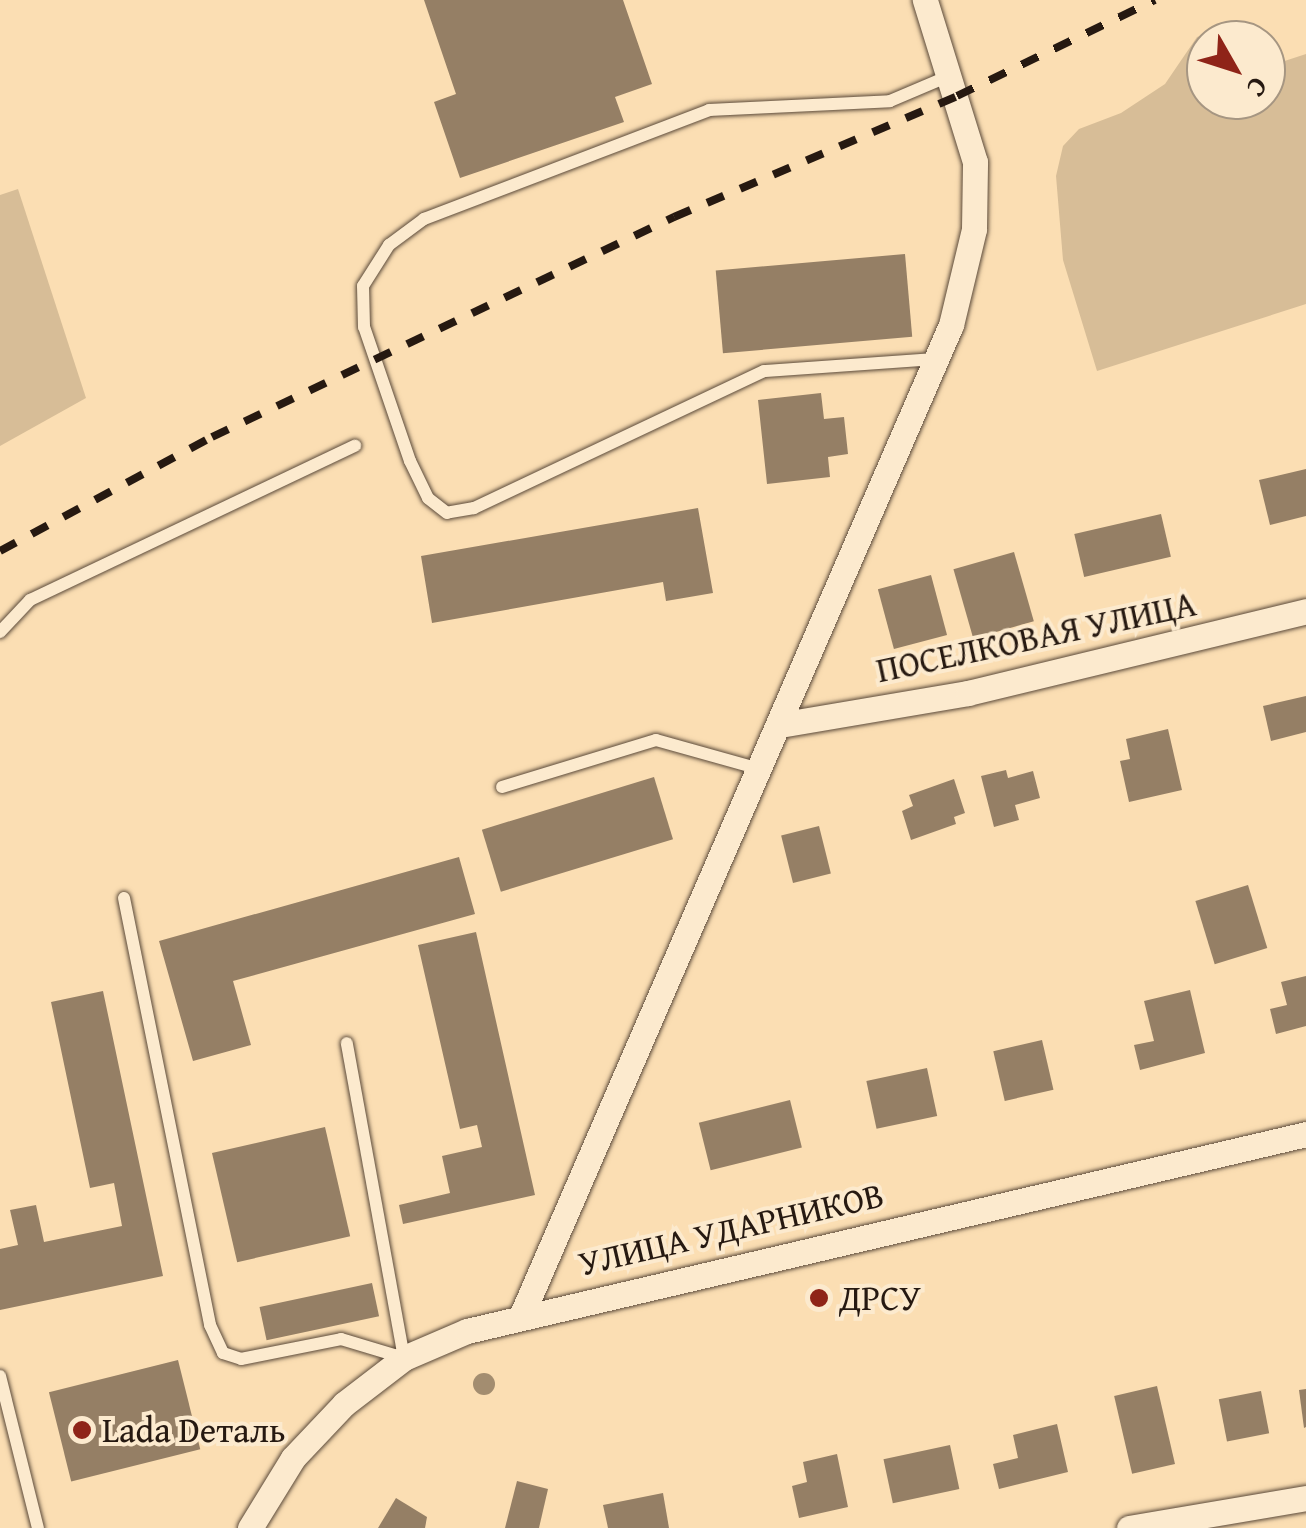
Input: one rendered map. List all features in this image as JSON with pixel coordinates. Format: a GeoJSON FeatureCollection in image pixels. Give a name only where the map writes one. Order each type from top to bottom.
{"type":"FeatureCollection","features":[{"type":"Feature","properties":{"kind":"street"},"geometry":{"type":"LineString","coordinates":[[524,1312],[936,358],[974,229],[975,162],[925,0]]}},
{"type":"Feature","properties":{"kind":"street","name":"ПОСЕЛКОВАЯ УЛИЦА"},"geometry":{"type":"LineString","coordinates":[[779,724],[968,693],[1306,611]]}},
{"type":"Feature","properties":{"kind":"street","name":"УЛИЦА УДАРНИКОВ"},"geometry":{"type":"LineString","coordinates":[[250,1528],[293,1458],[344,1404],[404,1358],[524,1312],[1306,1134]]}},
{"type":"Feature","properties":{"kind":"street"},"geometry":{"type":"LineString","coordinates":[[1128,1528],[1306,1498]]}},
{"type":"Feature","properties":{"kind":"lane"},"geometry":{"type":"LineString","coordinates":[[936,358],[764,371],[474,508],[447,514],[428,498],[410,461],[364,327],[363,286],[388,244],[424,220],[709,110],[890,101],[950,76]]}},
{"type":"Feature","properties":{"kind":"lane"},"geometry":{"type":"LineString","coordinates":[[0,632],[30,600],[355,446]]}},
{"type":"Feature","properties":{"kind":"lane"},"geometry":{"type":"LineString","coordinates":[[502,787],[656,740],[756,768]]}},
{"type":"Feature","properties":{"kind":"lane"},"geometry":{"type":"LineString","coordinates":[[124,898],[210,1325],[223,1354],[241,1358],[341,1339],[404,1358],[346,1043]]}},
{"type":"Feature","properties":{"kind":"lane"},"geometry":{"type":"LineString","coordinates":[[0,1376],[38,1528]]}},
{"type":"Feature","properties":{"kind":"shaded area"},"geometry":{"type":"Polygon","coordinates":[[[1186,53],[1186,120],[1286,120],[1286,60],[1306,54],[1306,304],[1097,371],[1063,260],[1056,176],[1063,146],[1079,129],[1121,113],[1165,84],[1186,53]]]}},
{"type":"Feature","properties":{"kind":"shaded area"},"geometry":{"type":"Polygon","coordinates":[[[18,189],[86,398],[0,446],[0,195],[18,189]]]}},
{"type":"Feature","properties":{"kind":"building"},"geometry":{"type":"Polygon","coordinates":[[[424,0],[623,0],[652,84],[615,97],[624,122],[460,178],[434,102],[456,94],[424,0]]]}},
{"type":"Feature","properties":{"kind":"building"},"geometry":{"type":"Polygon","coordinates":[[[905,254],[912,337],[723,353],[716,271],[905,254]]]}},
{"type":"Feature","properties":{"kind":"building"},"geometry":{"type":"Polygon","coordinates":[[[821,393],[824,419],[844,417],[848,454],[828,457],[830,477],[767,484],[758,400],[821,393]]]}},
{"type":"Feature","properties":{"kind":"building"},"geometry":{"type":"Polygon","coordinates":[[[1306,469],[1306,516],[1270,525],[1259,480],[1306,469]]]}},
{"type":"Feature","properties":{"kind":"building"},"geometry":{"type":"Polygon","coordinates":[[[698,508],[713,593],[666,601],[663,582],[432,623],[421,556],[698,508]]]}},
{"type":"Feature","properties":{"kind":"building"},"geometry":{"type":"Polygon","coordinates":[[[1161,514],[1171,557],[1084,577],[1074,534],[1161,514]]]}},
{"type":"Feature","properties":{"kind":"building"},"geometry":{"type":"Polygon","coordinates":[[[1014,552],[1034,621],[973,639],[953,569],[1014,552]]]}},
{"type":"Feature","properties":{"kind":"building"},"geometry":{"type":"Polygon","coordinates":[[[931,575],[947,635],[894,649],[878,589],[931,575]]]}},
{"type":"Feature","properties":{"kind":"building"},"geometry":{"type":"Polygon","coordinates":[[[1306,696],[1306,732],[1271,741],[1263,706],[1306,696]]]}},
{"type":"Feature","properties":{"kind":"building"},"geometry":{"type":"Polygon","coordinates":[[[1168,729],[1182,790],[1129,802],[1120,761],[1130,759],[1126,739],[1168,729]]]}},
{"type":"Feature","properties":{"kind":"building"},"geometry":{"type":"Polygon","coordinates":[[[1006,770],[1008,778],[1033,771],[1040,798],[1015,805],[1019,820],[994,827],[981,776],[1006,770]]]}},
{"type":"Feature","properties":{"kind":"building"},"geometry":{"type":"Polygon","coordinates":[[[654,777],[673,839],[501,892],[482,830],[654,777]]]}},
{"type":"Feature","properties":{"kind":"building"},"geometry":{"type":"Polygon","coordinates":[[[954,779],[965,813],[954,817],[956,824],[911,840],[902,811],[913,806],[909,795],[954,779]]]}},
{"type":"Feature","properties":{"kind":"building"},"geometry":{"type":"Polygon","coordinates":[[[819,826],[831,874],[793,883],[781,835],[819,826]]]}},
{"type":"Feature","properties":{"kind":"building"},"geometry":{"type":"Polygon","coordinates":[[[459,857],[475,914],[233,981],[251,1045],[193,1061],[159,941],[459,857]]]}},
{"type":"Feature","properties":{"kind":"building"},"geometry":{"type":"Polygon","coordinates":[[[1248,885],[1267,948],[1215,964],[1195,901],[1248,885]]]}},
{"type":"Feature","properties":{"kind":"building"},"geometry":{"type":"Polygon","coordinates":[[[476,932],[535,1195],[403,1224],[399,1205],[450,1193],[442,1156],[482,1147],[477,1125],[460,1129],[418,945],[476,932]]]}},
{"type":"Feature","properties":{"kind":"building"},"geometry":{"type":"Polygon","coordinates":[[[1306,976],[1306,1026],[1276,1034],[1270,1009],[1287,1005],[1281,982],[1306,976]]]}},
{"type":"Feature","properties":{"kind":"building"},"geometry":{"type":"Polygon","coordinates":[[[1190,990],[1205,1053],[1140,1070],[1134,1045],[1154,1041],[1144,1001],[1190,990]]]}},
{"type":"Feature","properties":{"kind":"building"},"geometry":{"type":"Polygon","coordinates":[[[103,991],[163,1276],[0,1310],[0,1249],[18,1245],[10,1210],[36,1205],[44,1242],[122,1226],[114,1183],[90,1188],[51,1002],[103,991]]]}},
{"type":"Feature","properties":{"kind":"building"},"geometry":{"type":"Polygon","coordinates":[[[1042,1040],[1053,1090],[1005,1101],[993,1051],[1042,1040]]]}},
{"type":"Feature","properties":{"kind":"building"},"geometry":{"type":"Polygon","coordinates":[[[927,1068],[937,1116],[877,1129],[866,1081],[927,1068]]]}},
{"type":"Feature","properties":{"kind":"building"},"geometry":{"type":"Polygon","coordinates":[[[790,1100],[802,1148],[711,1170],[699,1123],[790,1100]]]}},
{"type":"Feature","properties":{"kind":"building"},"geometry":{"type":"Polygon","coordinates":[[[325,1127],[350,1236],[237,1262],[212,1153],[325,1127]]]}},
{"type":"Feature","properties":{"kind":"building"},"geometry":{"type":"Polygon","coordinates":[[[372,1283],[379,1316],[267,1340],[260,1307],[372,1283]]]}},
{"type":"Feature","properties":{"kind":"building"},"geometry":{"type":"Polygon","coordinates":[[[178,1360],[200,1449],[71,1481],[49,1392],[178,1360]]]}},
{"type":"Feature","properties":{"kind":"building"},"geometry":{"type":"Polygon","coordinates":[[[1157,1386],[1175,1464],[1132,1474],[1114,1396],[1157,1386]]]}},
{"type":"Feature","properties":{"kind":"building"},"geometry":{"type":"Polygon","coordinates":[[[1306,1389],[1306,1427],[1304,1428],[1299,1390],[1306,1389]]]}},
{"type":"Feature","properties":{"kind":"building"},"geometry":{"type":"Polygon","coordinates":[[[1261,1391],[1269,1433],[1227,1441],[1219,1399],[1261,1391]]]}},
{"type":"Feature","properties":{"kind":"building"},"geometry":{"type":"Polygon","coordinates":[[[1057,1424],[1068,1472],[999,1489],[993,1464],[1018,1458],[1013,1435],[1057,1424]]]}},
{"type":"Feature","properties":{"kind":"building"},"geometry":{"type":"Polygon","coordinates":[[[950,1445],[959,1489],[893,1503],[883,1459],[950,1445]]]}},
{"type":"Feature","properties":{"kind":"building"},"geometry":{"type":"Polygon","coordinates":[[[837,1454],[848,1507],[799,1518],[792,1486],[807,1482],[803,1462],[837,1454]]]}},
{"type":"Feature","properties":{"kind":"building"},"geometry":{"type":"Polygon","coordinates":[[[517,1481],[548,1489],[539,1528],[505,1528],[517,1481]]]}},
{"type":"Feature","properties":{"kind":"building"},"geometry":{"type":"Polygon","coordinates":[[[663,1493],[669,1528],[608,1528],[603,1505],[663,1493]]]}},
{"type":"Feature","properties":{"kind":"building"},"geometry":{"type":"Polygon","coordinates":[[[396,1498],[427,1517],[425,1528],[378,1528],[396,1498]]]}},
{"type":"Feature","properties":{"kind":"railway"},"geometry":{"type":"LineString","coordinates":[[0,551],[212,437],[674,217],[957,96],[1155,0]]}},
{"type":"Feature","properties":{"kind":"place","name":"ДРСУ"},"geometry":{"type":"Point","coordinates":[819,1298]}},
{"type":"Feature","properties":{"kind":"place","name":"Lada Dеталь"},"geometry":{"type":"Point","coordinates":[82,1430]}}]}
